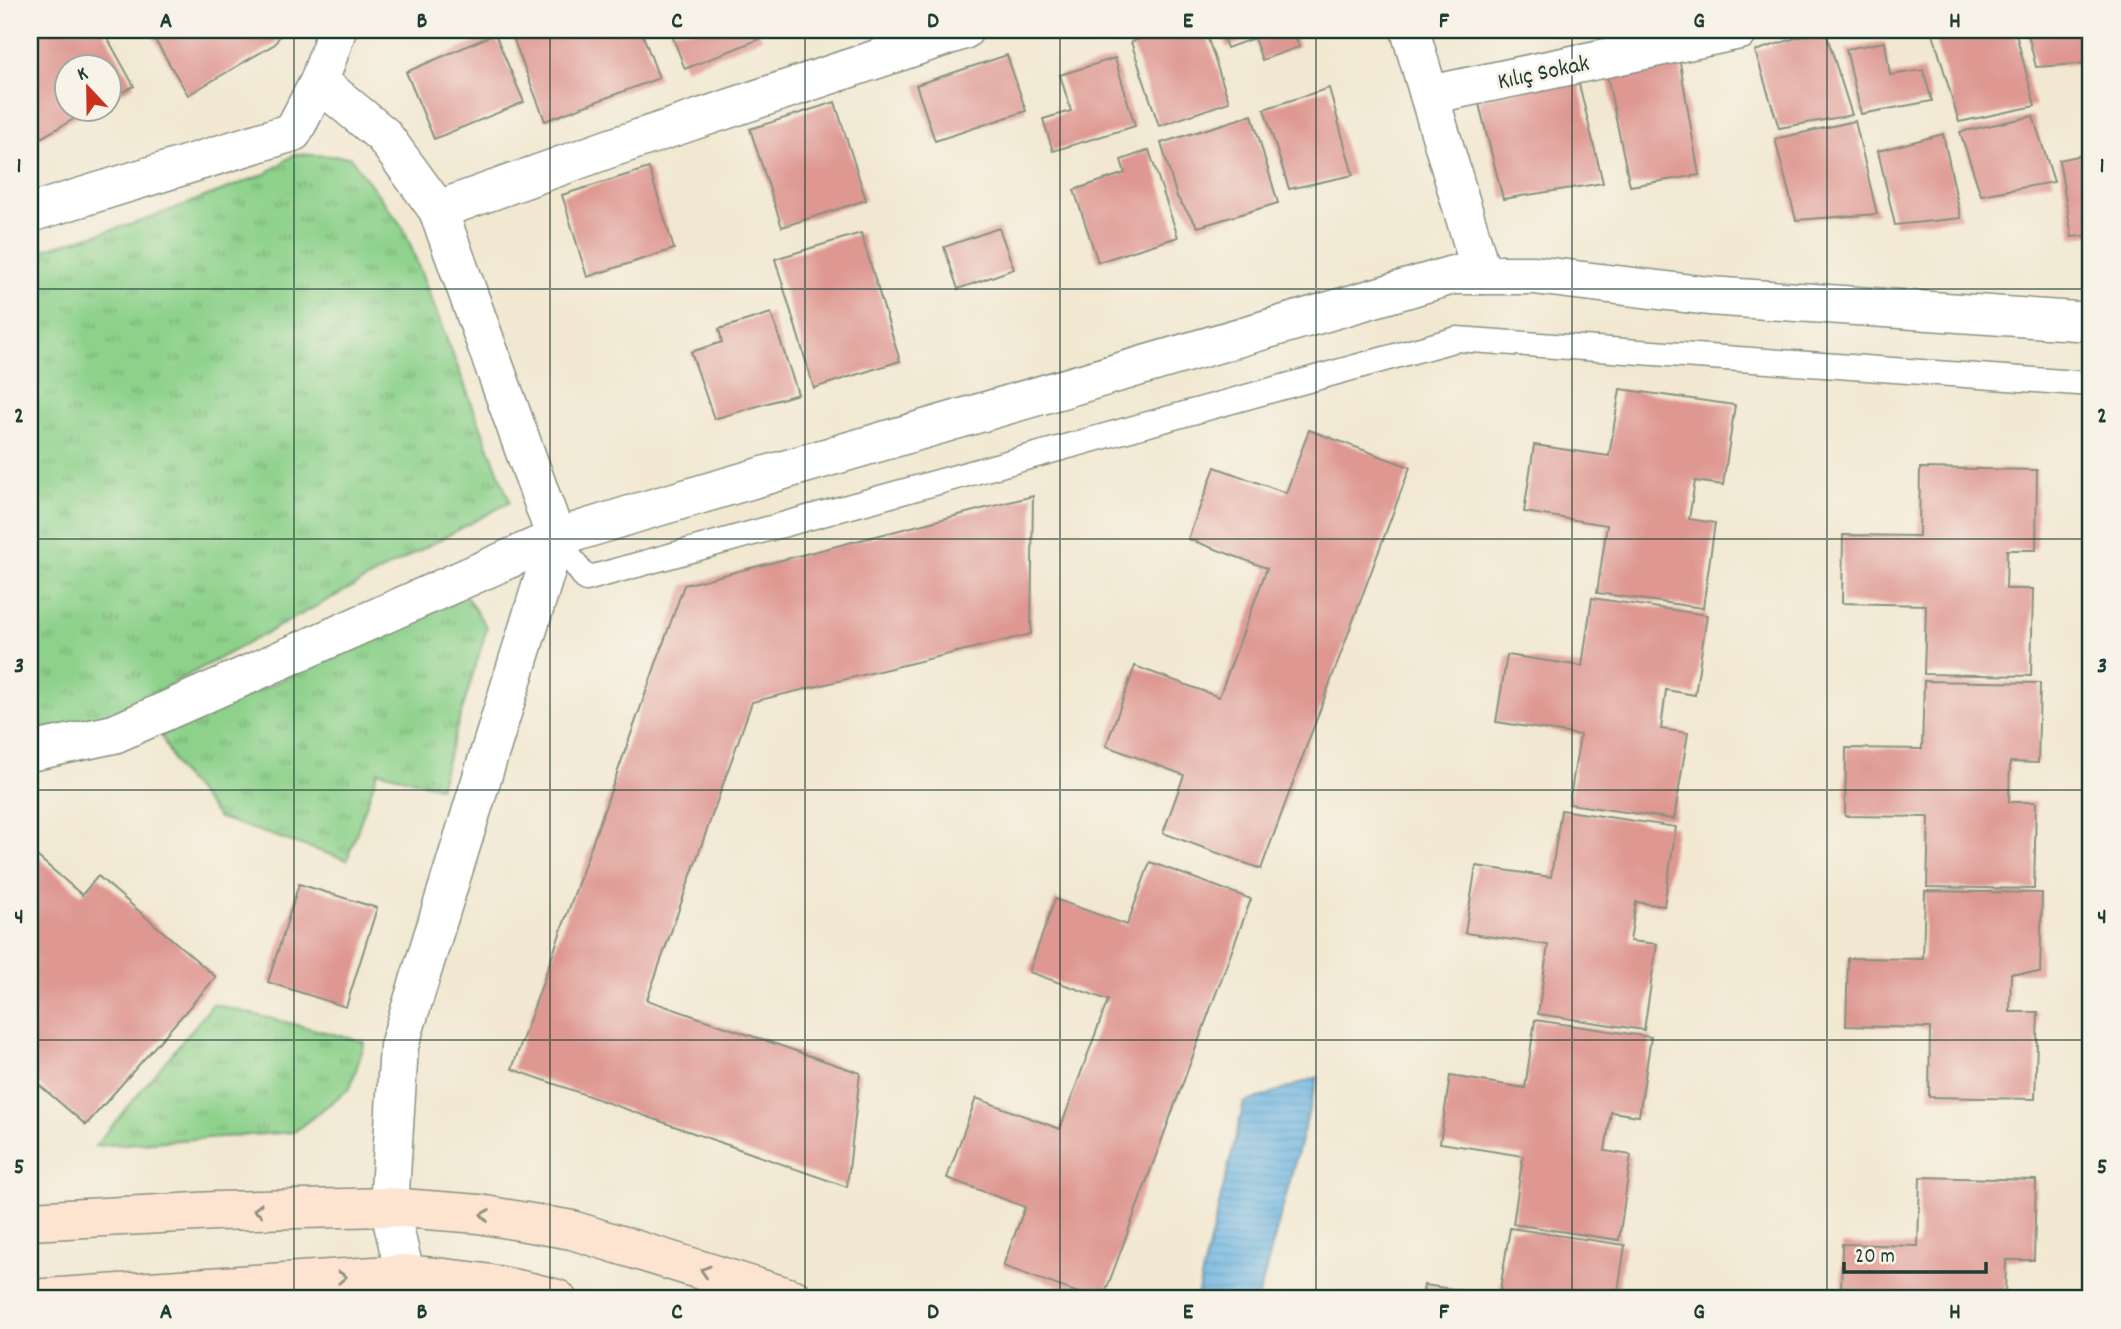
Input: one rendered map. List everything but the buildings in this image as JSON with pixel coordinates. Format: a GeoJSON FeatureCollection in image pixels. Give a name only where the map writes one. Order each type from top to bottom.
{"type":"FeatureCollection","features":[{"type":"Feature","properties":{"kind":"street"},"geometry":{"type":"LineString","coordinates":[[30,213],[293,132],[319,82],[337,30]]}},
{"type":"Feature","properties":{"kind":"street"},"geometry":{"type":"LineString","coordinates":[[438,210],[608,149],[964,30]]}},
{"type":"Feature","properties":{"kind":"street"},"geometry":{"type":"LineString","coordinates":[[1410,30],[1482,275]]}},
{"type":"Feature","properties":{"kind":"street","name":"Kılıç Sokak"},"geometry":{"type":"LineString","coordinates":[[1429,95],[1740,30]]}},
{"type":"Feature","properties":{"kind":"street"},"geometry":{"type":"LineString","coordinates":[[319,82],[383,135],[438,210],[556,538],[399,1046],[389,1207],[410,1287]]}},
{"type":"Feature","properties":{"kind":"street"},"geometry":{"type":"LineString","coordinates":[[30,752],[114,734],[556,538],[1453,275],[1534,275],[1709,296],[2091,322]]}},
{"type":"Feature","properties":{"kind":"street"},"geometry":{"type":"LineString","coordinates":[[30,1221],[216,1211],[389,1207],[479,1214],[572,1230],[794,1299]]}},
{"type":"Feature","properties":{"kind":"street"},"geometry":{"type":"LineString","coordinates":[[30,1299],[410,1287],[459,1279],[534,1292],[557,1299]]}},
{"type":"Feature","properties":{"kind":"lane"},"geometry":{"type":"LineString","coordinates":[[556,538],[586,579],[1457,339],[2091,384]]}},
{"type":"Feature","properties":{"kind":"green space"},"geometry":{"type":"Polygon","coordinates":[[[295,154],[350,157],[404,229],[510,502],[108,718],[30,731],[30,251],[35,252],[139,222],[265,174],[295,154]]]}},
{"type":"Feature","properties":{"kind":"green space"},"geometry":{"type":"Polygon","coordinates":[[[466,596],[487,628],[439,787],[378,771],[347,860],[219,818],[178,770],[161,735],[466,596]]]}},
{"type":"Feature","properties":{"kind":"green space"},"geometry":{"type":"Polygon","coordinates":[[[213,1004],[365,1042],[350,1088],[294,1132],[95,1146],[213,1004]]]}},
{"type":"Feature","properties":{"kind":"water"},"geometry":{"type":"Polygon","coordinates":[[[1318,1077],[1259,1295],[1248,1299],[1196,1299],[1244,1103],[1318,1077]]]}}]}
